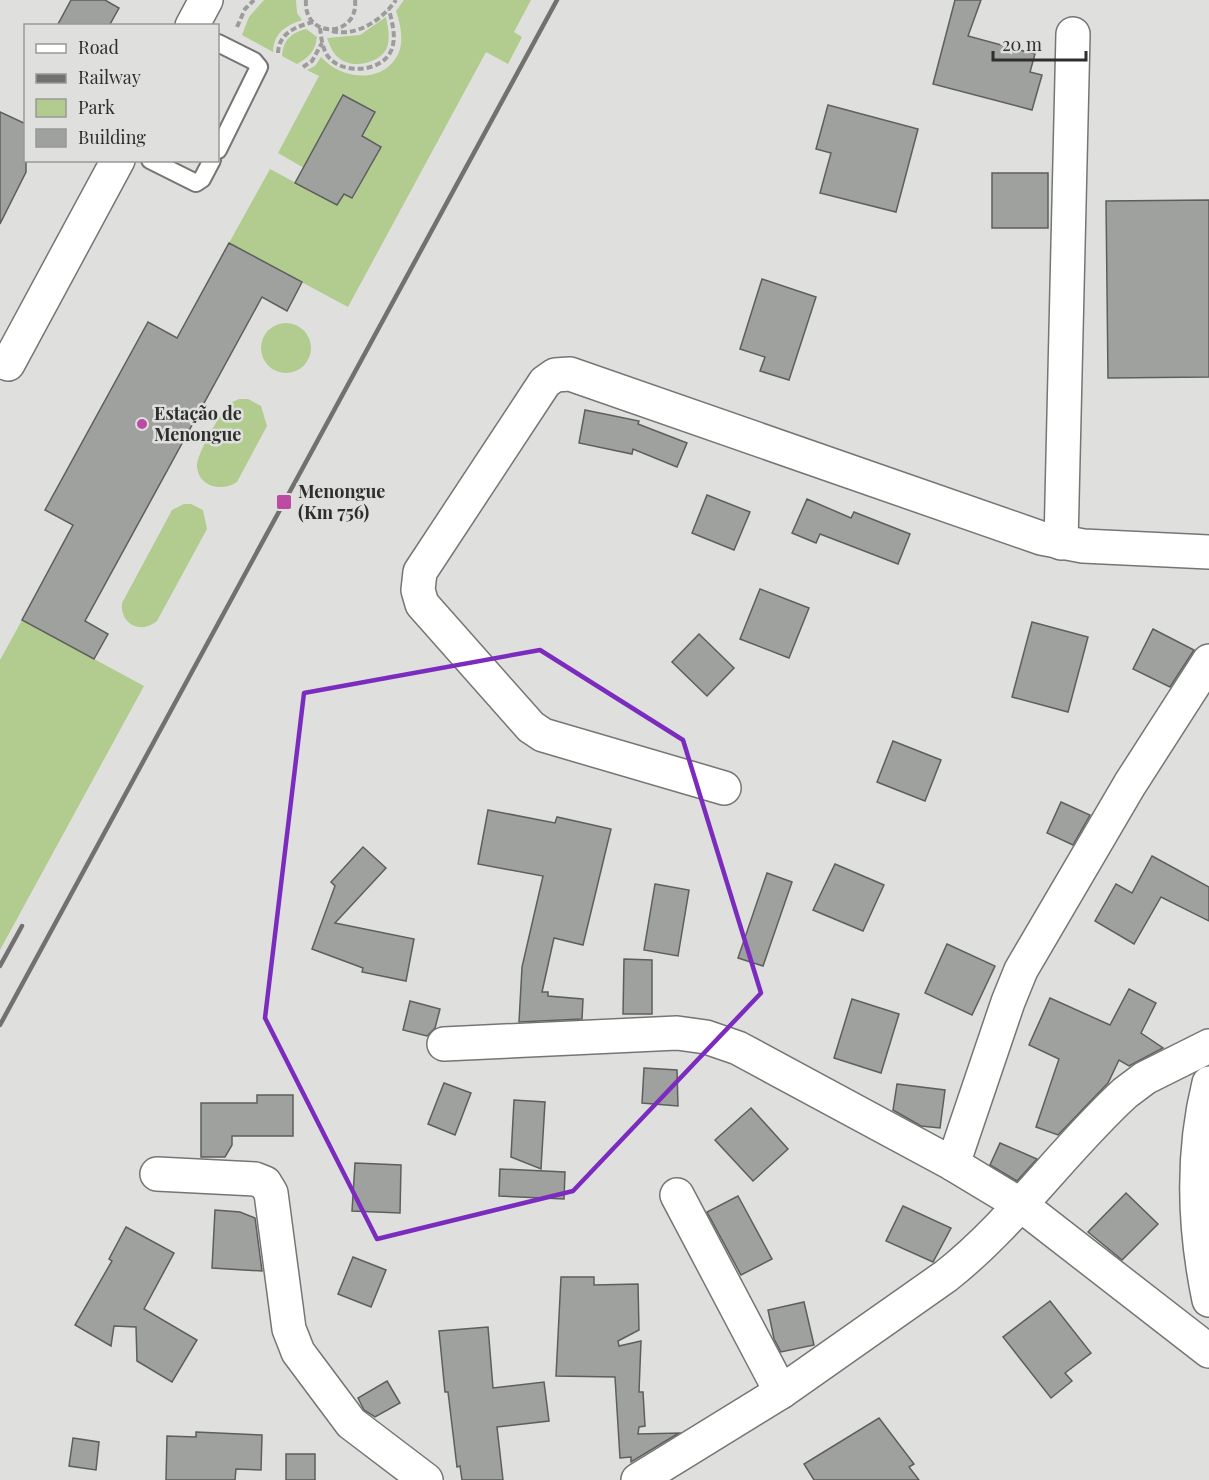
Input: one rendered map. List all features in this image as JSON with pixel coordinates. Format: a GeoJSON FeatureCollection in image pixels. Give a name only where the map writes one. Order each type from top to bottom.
{"type":"FeatureCollection","features":[{"type":"Feature","properties":{"kind":"street"},"geometry":{"type":"LineString","coordinates":[[193,24],[206,0]]}},
{"type":"Feature","properties":{"kind":"street"},"geometry":{"type":"LineString","coordinates":[[1061,543],[1073,34]]}},
{"type":"Feature","properties":{"kind":"street"},"geometry":{"type":"LineString","coordinates":[[3,368],[117,162]]}},
{"type":"Feature","properties":{"kind":"street"},"geometry":{"type":"LineString","coordinates":[[724,788],[543,735],[531,727],[422,604],[418,590],[420,572],[545,382],[555,375],[570,374],[1061,543],[1209,552]]}},
{"type":"Feature","properties":{"kind":"street"},"geometry":{"type":"LineString","coordinates":[[953,1164],[1021,970],[1130,784],[1209,661]]}},
{"type":"Feature","properties":{"kind":"street"},"geometry":{"type":"LineString","coordinates":[[444,1044],[677,1033],[706,1037],[738,1048],[953,1164],[1022,1205],[1209,1351]]}},
{"type":"Feature","properties":{"kind":"street"},"geometry":{"type":"LineString","coordinates":[[638,1480],[781,1392],[946,1276],[965,1261],[1022,1205],[1125,1093],[1145,1078],[1209,1046]]}},
{"type":"Feature","properties":{"kind":"street"},"geometry":{"type":"LineString","coordinates":[[1209,1083],[1195,1178],[1198,1248],[1209,1300]]}},
{"type":"Feature","properties":{"kind":"street"},"geometry":{"type":"LineString","coordinates":[[158,1174],[255,1179],[265,1183],[271,1193],[289,1329],[298,1352],[346,1418],[426,1480]]}},
{"type":"Feature","properties":{"kind":"street"},"geometry":{"type":"LineString","coordinates":[[677,1195],[781,1392]]}},
{"type":"Feature","properties":{"kind":"lane"},"geometry":{"type":"LineString","coordinates":[[219,44],[254,61],[259,68],[259,73],[219,148]]}},
{"type":"Feature","properties":{"kind":"lane"},"geometry":{"type":"LineString","coordinates":[[154,162],[196,183],[202,179],[211,162]]}},
{"type":"Feature","properties":{"kind":"path"},"geometry":{"type":"LineString","coordinates":[[235,31],[245,9],[254,0]]}},
{"type":"Feature","properties":{"kind":"path"},"geometry":{"type":"LineString","coordinates":[[306,0],[308,16],[320,28],[352,32],[366,27],[389,10],[396,0]]}},
{"type":"Feature","properties":{"kind":"path"},"geometry":{"type":"LineString","coordinates":[[328,30],[343,26],[354,14],[356,0]]}},
{"type":"Feature","properties":{"kind":"path"},"geometry":{"type":"LineString","coordinates":[[320,28],[327,55],[336,63],[351,69],[368,68],[383,61],[391,52],[394,40],[389,10]]}},
{"type":"Feature","properties":{"kind":"path"},"geometry":{"type":"LineString","coordinates":[[278,54],[283,36],[293,29],[313,22]]}},
{"type":"Feature","properties":{"kind":"path"},"geometry":{"type":"LineString","coordinates":[[303,68],[312,61],[322,41]]}},
{"type":"Feature","properties":{"kind":"highlighted area"},"geometry":{"type":"Polygon","coordinates":[[[540,650],[683,740],[761,993],[573,1191],[377,1239],[265,1018],[304,693],[540,650]]]}},
{"type":"Feature","properties":{"kind":"green space"},"geometry":{"type":"Polygon","coordinates":[[[264,0],[296,0],[297,13],[302,20],[290,25],[278,35],[273,52],[242,35],[249,17],[264,0]]]}},
{"type":"Feature","properties":{"kind":"green space"},"geometry":{"type":"Polygon","coordinates":[[[404,0],[531,0],[514,32],[522,37],[508,64],[486,52],[348,307],[229,243],[270,169],[337,205],[344,194],[353,198],[380,147],[362,136],[375,112],[344,95],[304,168],[278,153],[319,76],[307,70],[315,66],[321,57],[340,71],[362,76],[384,70],[392,63],[399,52],[401,42],[396,11],[404,0]]]}},
{"type":"Feature","properties":{"kind":"green space"},"geometry":{"type":"Polygon","coordinates":[[[386,17],[389,34],[388,46],[377,59],[371,62],[351,63],[339,58],[333,51],[327,38],[360,35],[386,17]]]}},
{"type":"Feature","properties":{"kind":"green space"},"geometry":{"type":"Polygon","coordinates":[[[306,29],[317,37],[315,47],[311,54],[297,64],[282,56],[284,46],[289,38],[306,29]]]}},
{"type":"Feature","properties":{"kind":"green space"},"geometry":{"type":"Polygon","coordinates":[[[281,323],[291,323],[304,330],[311,343],[311,353],[304,366],[291,373],[281,373],[272,369],[265,362],[261,353],[261,343],[265,334],[272,327],[281,323]]]}},
{"type":"Feature","properties":{"kind":"green space"},"geometry":{"type":"Polygon","coordinates":[[[239,399],[248,399],[261,406],[267,426],[237,482],[225,487],[212,486],[206,483],[198,473],[200,453],[228,405],[239,399]]]}},
{"type":"Feature","properties":{"kind":"green space"},"geometry":{"type":"Polygon","coordinates":[[[184,504],[191,504],[203,510],[207,529],[157,621],[144,627],[132,625],[124,617],[122,603],[172,510],[184,504]]]}},
{"type":"Feature","properties":{"kind":"green space"},"geometry":{"type":"Polygon","coordinates":[[[22,620],[144,686],[0,950],[0,660],[22,620]]]}},
{"type":"Feature","properties":{"kind":"building"},"geometry":{"type":"Polygon","coordinates":[[[71,0],[105,0],[119,8],[110,24],[58,24],[71,0]]]}},
{"type":"Feature","properties":{"kind":"building"},"geometry":{"type":"Polygon","coordinates":[[[955,0],[981,0],[968,36],[1035,54],[1030,72],[1042,75],[1032,110],[933,84],[955,0]]]}},
{"type":"Feature","properties":{"kind":"building"},"geometry":{"type":"Polygon","coordinates":[[[343,95],[375,112],[362,136],[381,147],[352,198],[344,194],[337,205],[295,183],[343,95]]]}},
{"type":"Feature","properties":{"kind":"building"},"geometry":{"type":"Polygon","coordinates":[[[828,105],[918,129],[896,212],[820,193],[831,153],[816,149],[828,105]]]}},
{"type":"Feature","properties":{"kind":"building"},"geometry":{"type":"Polygon","coordinates":[[[0,112],[24,123],[26,172],[0,224],[0,112]]]}},
{"type":"Feature","properties":{"kind":"building"},"geometry":{"type":"Polygon","coordinates":[[[992,173],[1048,173],[1048,228],[992,228],[992,173]]]}},
{"type":"Feature","properties":{"kind":"building"},"geometry":{"type":"Polygon","coordinates":[[[1209,200],[1209,377],[1108,378],[1106,201],[1209,200]]]}},
{"type":"Feature","properties":{"kind":"building","name":"Estação de Menongue"},"geometry":{"type":"Polygon","coordinates":[[[229,243],[302,282],[287,311],[262,297],[85,621],[108,634],[94,659],[22,620],[73,525],[45,510],[148,322],[177,338],[229,243]]]}},
{"type":"Feature","properties":{"kind":"building"},"geometry":{"type":"Polygon","coordinates":[[[762,279],[816,297],[789,380],[760,371],[765,357],[740,349],[762,279]]]}},
{"type":"Feature","properties":{"kind":"building"},"geometry":{"type":"Polygon","coordinates":[[[585,410],[639,421],[638,424],[687,443],[677,467],[633,449],[632,454],[579,443],[585,410]]]}},
{"type":"Feature","properties":{"kind":"building"},"geometry":{"type":"Polygon","coordinates":[[[707,495],[750,512],[734,550],[692,533],[707,495]]]}},
{"type":"Feature","properties":{"kind":"building"},"geometry":{"type":"Polygon","coordinates":[[[807,499],[851,518],[854,512],[910,534],[898,564],[820,534],[816,543],[792,533],[807,499]]]}},
{"type":"Feature","properties":{"kind":"building"},"geometry":{"type":"Polygon","coordinates":[[[760,589],[809,608],[789,658],[740,639],[760,589]]]}},
{"type":"Feature","properties":{"kind":"building"},"geometry":{"type":"Polygon","coordinates":[[[1032,622],[1088,637],[1068,712],[1012,697],[1032,622]]]}},
{"type":"Feature","properties":{"kind":"building"},"geometry":{"type":"Polygon","coordinates":[[[1153,629],[1194,650],[1170,687],[1133,669],[1153,629]]]}},
{"type":"Feature","properties":{"kind":"building"},"geometry":{"type":"Polygon","coordinates":[[[699,634],[734,668],[707,696],[672,662],[699,634]]]}},
{"type":"Feature","properties":{"kind":"building"},"geometry":{"type":"Polygon","coordinates":[[[893,741],[941,760],[925,801],[877,782],[893,741]]]}},
{"type":"Feature","properties":{"kind":"building"},"geometry":{"type":"Polygon","coordinates":[[[1061,802],[1090,815],[1073,845],[1047,833],[1061,802]]]}},
{"type":"Feature","properties":{"kind":"building"},"geometry":{"type":"Polygon","coordinates":[[[488,810],[555,823],[557,817],[611,829],[583,945],[554,938],[542,992],[548,992],[548,996],[583,999],[582,1019],[519,1022],[522,967],[543,876],[478,864],[488,810]]]}},
{"type":"Feature","properties":{"kind":"building"},"geometry":{"type":"Polygon","coordinates":[[[363,847],[386,868],[335,923],[414,939],[406,981],[362,972],[363,968],[312,949],[335,886],[331,882],[363,847]]]}},
{"type":"Feature","properties":{"kind":"building"},"geometry":{"type":"Polygon","coordinates":[[[1152,856],[1209,887],[1209,921],[1161,897],[1134,944],[1095,921],[1116,884],[1132,893],[1152,856]]]}},
{"type":"Feature","properties":{"kind":"building"},"geometry":{"type":"Polygon","coordinates":[[[835,864],[884,885],[863,931],[813,910],[835,864]]]}},
{"type":"Feature","properties":{"kind":"building"},"geometry":{"type":"Polygon","coordinates":[[[767,873],[792,882],[763,966],[738,958],[767,873]]]}},
{"type":"Feature","properties":{"kind":"building"},"geometry":{"type":"Polygon","coordinates":[[[655,884],[689,890],[678,956],[644,950],[655,884]]]}},
{"type":"Feature","properties":{"kind":"building"},"geometry":{"type":"Polygon","coordinates":[[[947,944],[995,966],[972,1015],[925,993],[947,944]]]}},
{"type":"Feature","properties":{"kind":"building"},"geometry":{"type":"Polygon","coordinates":[[[624,959],[652,960],[652,1014],[623,1014],[624,959]]]}},
{"type":"Feature","properties":{"kind":"building"},"geometry":{"type":"Polygon","coordinates":[[[1129,989],[1156,1003],[1141,1033],[1163,1048],[1129,1066],[1119,1060],[1108,1083],[1058,1135],[1036,1127],[1059,1059],[1029,1045],[1050,998],[1110,1025],[1129,989]]]}},
{"type":"Feature","properties":{"kind":"building"},"geometry":{"type":"Polygon","coordinates":[[[852,999],[899,1014],[881,1073],[834,1058],[852,999]]]}},
{"type":"Feature","properties":{"kind":"building"},"geometry":{"type":"Polygon","coordinates":[[[410,1001],[440,1009],[435,1028],[427,1036],[403,1030],[410,1001]]]}},
{"type":"Feature","properties":{"kind":"building"},"geometry":{"type":"Polygon","coordinates":[[[644,1068],[677,1070],[678,1106],[642,1103],[644,1068]]]}},
{"type":"Feature","properties":{"kind":"building"},"geometry":{"type":"Polygon","coordinates":[[[444,1083],[471,1093],[455,1135],[428,1124],[444,1083]]]}},
{"type":"Feature","properties":{"kind":"building"},"geometry":{"type":"Polygon","coordinates":[[[897,1084],[945,1090],[940,1128],[921,1126],[893,1110],[897,1084]]]}},
{"type":"Feature","properties":{"kind":"building"},"geometry":{"type":"Polygon","coordinates":[[[257,1095],[293,1095],[293,1136],[232,1136],[232,1145],[225,1157],[201,1157],[201,1103],[257,1103],[257,1095]]]}},
{"type":"Feature","properties":{"kind":"building"},"geometry":{"type":"Polygon","coordinates":[[[514,1100],[545,1102],[541,1169],[511,1157],[514,1100]]]}},
{"type":"Feature","properties":{"kind":"building"},"geometry":{"type":"Polygon","coordinates":[[[751,1108],[788,1149],[753,1181],[715,1140],[751,1108]]]}},
{"type":"Feature","properties":{"kind":"building"},"geometry":{"type":"Polygon","coordinates":[[[1000,1143],[1037,1159],[1017,1181],[990,1165],[1000,1143]]]}},
{"type":"Feature","properties":{"kind":"building"},"geometry":{"type":"Polygon","coordinates":[[[355,1163],[401,1165],[400,1213],[352,1211],[355,1163]]]}},
{"type":"Feature","properties":{"kind":"building"},"geometry":{"type":"Polygon","coordinates":[[[500,1169],[565,1172],[564,1199],[499,1196],[500,1169]]]}},
{"type":"Feature","properties":{"kind":"building"},"geometry":{"type":"Polygon","coordinates":[[[1126,1193],[1158,1224],[1122,1260],[1088,1232],[1126,1193]]]}},
{"type":"Feature","properties":{"kind":"building"},"geometry":{"type":"Polygon","coordinates":[[[738,1196],[772,1259],[741,1275],[707,1212],[738,1196]]]}},
{"type":"Feature","properties":{"kind":"building"},"geometry":{"type":"Polygon","coordinates":[[[903,1206],[951,1228],[933,1262],[886,1241],[903,1206]]]}},
{"type":"Feature","properties":{"kind":"building"},"geometry":{"type":"Polygon","coordinates":[[[215,1210],[240,1212],[255,1218],[262,1271],[212,1268],[215,1210]]]}},
{"type":"Feature","properties":{"kind":"building"},"geometry":{"type":"Polygon","coordinates":[[[126,1227],[174,1253],[144,1309],[197,1340],[172,1382],[137,1361],[136,1327],[114,1326],[111,1346],[75,1325],[112,1261],[109,1259],[126,1227]]]}},
{"type":"Feature","properties":{"kind":"building"},"geometry":{"type":"Polygon","coordinates":[[[353,1257],[386,1270],[371,1307],[338,1294],[353,1257]]]}},
{"type":"Feature","properties":{"kind":"building"},"geometry":{"type":"Polygon","coordinates":[[[561,1277],[594,1277],[594,1285],[638,1284],[639,1330],[618,1341],[619,1346],[641,1341],[639,1392],[643,1392],[645,1426],[639,1427],[638,1434],[679,1433],[631,1462],[631,1457],[620,1458],[615,1377],[556,1376],[561,1277]]]}},
{"type":"Feature","properties":{"kind":"building"},"geometry":{"type":"Polygon","coordinates":[[[1050,1301],[1091,1353],[1065,1373],[1072,1381],[1051,1398],[1003,1337],[1050,1301]]]}},
{"type":"Feature","properties":{"kind":"building"},"geometry":{"type":"Polygon","coordinates":[[[804,1302],[814,1345],[781,1352],[774,1339],[768,1310],[804,1302]]]}},
{"type":"Feature","properties":{"kind":"building"},"geometry":{"type":"Polygon","coordinates":[[[488,1327],[493,1388],[544,1382],[549,1421],[497,1427],[503,1480],[462,1480],[460,1466],[457,1467],[448,1392],[445,1392],[439,1331],[488,1327]]]}},
{"type":"Feature","properties":{"kind":"building"},"geometry":{"type":"Polygon","coordinates":[[[387,1381],[400,1403],[375,1417],[364,1410],[358,1398],[387,1381]]]}},
{"type":"Feature","properties":{"kind":"building"},"geometry":{"type":"Polygon","coordinates":[[[879,1418],[914,1464],[909,1467],[919,1480],[814,1480],[804,1464],[879,1418]]]}},
{"type":"Feature","properties":{"kind":"building"},"geometry":{"type":"Polygon","coordinates":[[[196,1432],[262,1435],[261,1470],[236,1469],[235,1480],[166,1480],[167,1436],[196,1437],[196,1432]]]}},
{"type":"Feature","properties":{"kind":"building"},"geometry":{"type":"Polygon","coordinates":[[[73,1438],[99,1442],[96,1470],[69,1466],[73,1438]]]}},
{"type":"Feature","properties":{"kind":"building"},"geometry":{"type":"Polygon","coordinates":[[[286,1454],[315,1454],[315,1480],[286,1480],[286,1454]]]}},
{"type":"Feature","properties":{"kind":"railway"},"geometry":{"type":"LineString","coordinates":[[0,1025],[557,0]]}},
{"type":"Feature","properties":{"kind":"railway"},"geometry":{"type":"LineString","coordinates":[[0,966],[22,926]]}},
{"type":"Feature","properties":{"kind":"place","name":"Estação de Menongue"},"geometry":{"type":"Point","coordinates":[142,424]}},
{"type":"Feature","properties":{"kind":"place","name":"Menongue (Km 756)"},"geometry":{"type":"Point","coordinates":[284,502]}}]}
